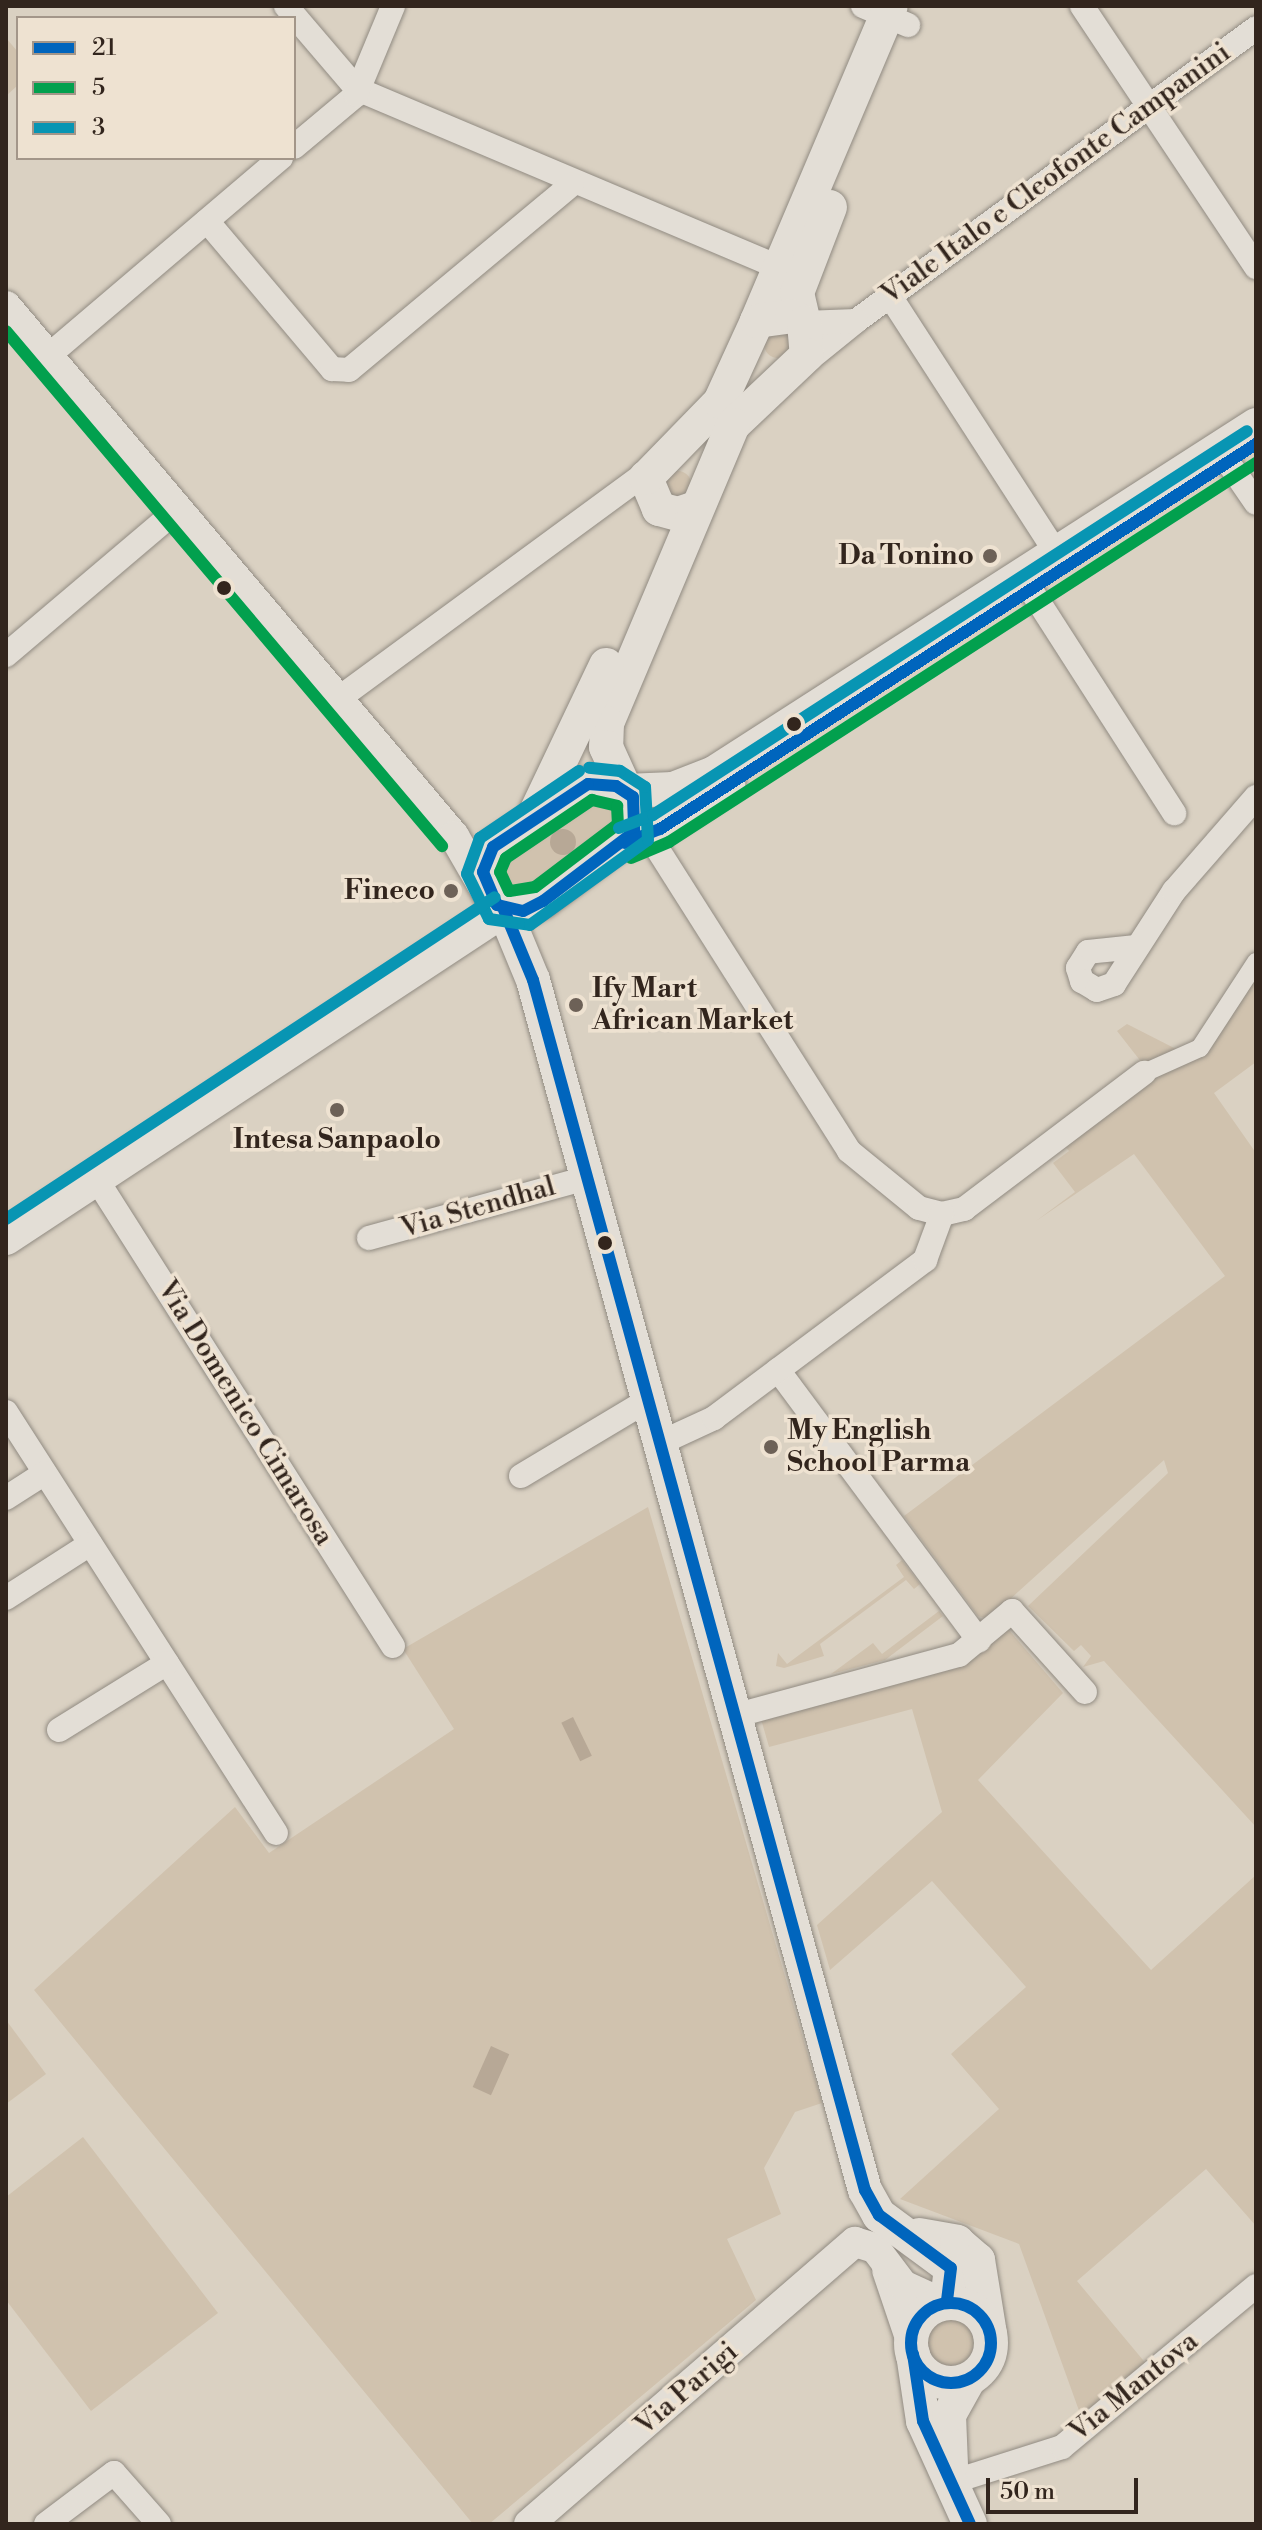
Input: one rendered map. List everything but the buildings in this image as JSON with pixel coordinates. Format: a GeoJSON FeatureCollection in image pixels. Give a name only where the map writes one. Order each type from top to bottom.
{"type":"FeatureCollection","features":[{"type":"Feature","properties":{"kind":"main road"},"geometry":{"type":"LineString","coordinates":[[893,12],[720,402],[646,478],[655,551],[557,779],[523,823],[486,858],[496,902],[533,980],[865,2190],[896,2228],[951,2268],[945,2304]]}},
{"type":"Feature","properties":{"kind":"main road"},"geometry":{"type":"LineString","coordinates":[[636,839],[638,820],[605,730],[723,446],[741,413],[791,373],[807,355],[797,293],[893,12]]}},
{"type":"Feature","properties":{"kind":"main road"},"geometry":{"type":"LineString","coordinates":[[757,321],[783,314],[804,323]]}},
{"type":"Feature","properties":{"kind":"main road"},"geometry":{"type":"LineString","coordinates":[[6,1238],[437,957],[496,902],[543,901],[1026,582],[1223,456],[1256,425]]}},
{"type":"Feature","properties":{"kind":"main road"},"geometry":{"type":"LineString","coordinates":[[523,823],[588,784],[626,791],[673,789],[706,777],[1026,582],[1057,554],[1223,456],[1256,444]]}},
{"type":"Feature","properties":{"kind":"main road"},"geometry":{"type":"LineString","coordinates":[[651,503],[678,514],[696,508]]}},
{"type":"Feature","properties":{"kind":"main road"},"geometry":{"type":"LineString","coordinates":[[533,980],[530,936],[543,901]]}},
{"type":"Feature","properties":{"kind":"main road"},"geometry":{"type":"LineString","coordinates":[[437,957],[493,950],[533,980]]}},
{"type":"Feature","properties":{"kind":"main road"},"geometry":{"type":"LineString","coordinates":[[896,2228],[969,2249],[985,2274],[990,2334],[987,2360],[969,2379],[949,2415],[954,2477]]}},
{"type":"Feature","properties":{"kind":"main road"},"geometry":{"type":"LineString","coordinates":[[970,2524],[954,2477],[923,2421],[912,2349],[920,2319],[945,2304],[974,2310],[990,2334]]}},
{"type":"Feature","properties":{"kind":"main road"},"geometry":{"type":"LineString","coordinates":[[912,2349],[934,2379],[969,2379]]}},
{"type":"Feature","properties":{"kind":"street"},"geometry":{"type":"LineString","coordinates":[[296,145],[357,89],[393,6]]}},
{"type":"Feature","properties":{"kind":"street"},"geometry":{"type":"LineString","coordinates":[[1082,6],[1152,104],[1256,267]]}},
{"type":"Feature","properties":{"kind":"street"},"geometry":{"type":"LineString","coordinates":[[296,18],[357,89],[572,184],[778,267]]}},
{"type":"Feature","properties":{"kind":"street","name":"Viale Italo e Cleofonte Campanini"},"geometry":{"type":"LineString","coordinates":[[791,373],[856,321],[1256,28]]}},
{"type":"Feature","properties":{"kind":"street"},"geometry":{"type":"LineString","coordinates":[[48,356],[279,160]]}},
{"type":"Feature","properties":{"kind":"street"},"geometry":{"type":"LineString","coordinates":[[207,221],[332,369],[349,370],[572,184]]}},
{"type":"Feature","properties":{"kind":"street"},"geometry":{"type":"LineString","coordinates":[[890,296],[1057,554]]}},
{"type":"Feature","properties":{"kind":"street"},"geometry":{"type":"LineString","coordinates":[[6,306],[48,356],[169,516],[338,699],[454,836],[496,902]]}},
{"type":"Feature","properties":{"kind":"street","name":"Viale Italo e Cleofonte Campanini"},"geometry":{"type":"LineString","coordinates":[[804,323],[856,321]]}},
{"type":"Feature","properties":{"kind":"street"},"geometry":{"type":"LineString","coordinates":[[1223,456],[1256,503]]}},
{"type":"Feature","properties":{"kind":"street"},"geometry":{"type":"LineString","coordinates":[[338,699],[612,501],[655,466]]}},
{"type":"Feature","properties":{"kind":"street"},"geometry":{"type":"LineString","coordinates":[[612,501],[651,503]]}},
{"type":"Feature","properties":{"kind":"street"},"geometry":{"type":"LineString","coordinates":[[6,655],[169,516]]}},
{"type":"Feature","properties":{"kind":"street"},"geometry":{"type":"LineString","coordinates":[[1026,582],[1174,813]]}},
{"type":"Feature","properties":{"kind":"street"},"geometry":{"type":"LineString","coordinates":[[1136,947],[1256,797]]}},
{"type":"Feature","properties":{"kind":"street"},"geometry":{"type":"LineString","coordinates":[[454,836],[492,837],[523,823]]}},
{"type":"Feature","properties":{"kind":"street"},"geometry":{"type":"LineString","coordinates":[[636,839],[849,1151],[906,1200],[942,1214],[972,1204],[1144,1073],[1200,1048],[1256,962]]}},
{"type":"Feature","properties":{"kind":"street","name":"Via Stendhal"},"geometry":{"type":"LineString","coordinates":[[369,1238],[587,1178]]}},
{"type":"Feature","properties":{"kind":"street","name":"Via Domenico Cimarosa"},"geometry":{"type":"LineString","coordinates":[[97,1180],[393,1646]]}},
{"type":"Feature","properties":{"kind":"street"},"geometry":{"type":"LineString","coordinates":[[660,1443],[696,1429],[930,1256],[942,1214]]}},
{"type":"Feature","properties":{"kind":"street"},"geometry":{"type":"LineString","coordinates":[[778,1370],[979,1641]]}},
{"type":"Feature","properties":{"kind":"street"},"geometry":{"type":"LineString","coordinates":[[521,1476],[648,1400]]}},
{"type":"Feature","properties":{"kind":"street"},"geometry":{"type":"LineString","coordinates":[[6,1412],[276,1833]]}},
{"type":"Feature","properties":{"kind":"street"},"geometry":{"type":"LineString","coordinates":[[6,1498],[45,1473]]}},
{"type":"Feature","properties":{"kind":"street"},"geometry":{"type":"LineString","coordinates":[[6,1598],[90,1544]]}},
{"type":"Feature","properties":{"kind":"street"},"geometry":{"type":"LineString","coordinates":[[734,1716],[951,1658],[979,1641],[1012,1611],[1085,1692]]}},
{"type":"Feature","properties":{"kind":"street"},"geometry":{"type":"LineString","coordinates":[[59,1730],[167,1663]]}},
{"type":"Feature","properties":{"kind":"street"},"geometry":{"type":"LineString","coordinates":[[844,2253],[865,2190]]}},
{"type":"Feature","properties":{"kind":"street"},"geometry":{"type":"LineString","coordinates":[[844,2253],[860,2241],[884,2261],[903,2285],[945,2304]]}},
{"type":"Feature","properties":{"kind":"street","name":"Via Parigi"},"geometry":{"type":"LineString","coordinates":[[529,2524],[844,2253]]}},
{"type":"Feature","properties":{"kind":"street"},"geometry":{"type":"LineString","coordinates":[[884,2261],[912,2349]]}},
{"type":"Feature","properties":{"kind":"street","name":"Via Mantova"},"geometry":{"type":"LineString","coordinates":[[954,2477],[1062,2447],[1256,2286]]}},
{"type":"Feature","properties":{"kind":"street"},"geometry":{"type":"LineString","coordinates":[[46,2524],[114,2473],[159,2524]]}},
{"type":"Feature","properties":{"kind":"shaded area"},"geometry":{"type":"Polygon","coordinates":[[[6,38],[16,50],[16,87],[6,96],[6,38]]]}},
{"type":"Feature","properties":{"kind":"shaded area"},"geometry":{"type":"Polygon","coordinates":[[[778,330],[788,334],[792,344],[788,354],[778,358],[768,354],[764,344],[768,334],[778,330]]]}},
{"type":"Feature","properties":{"kind":"shaded area"},"geometry":{"type":"Polygon","coordinates":[[[678,471],[687,475],[691,484],[687,493],[678,497],[669,493],[665,484],[669,475],[678,471]]]}},
{"type":"Feature","properties":{"kind":"shaded area"},"geometry":{"type":"Polygon","coordinates":[[[600,799],[616,801],[622,821],[528,886],[510,884],[503,868],[511,856],[600,799]]]}},
{"type":"Feature","properties":{"kind":"shaded area"},"geometry":{"type":"Polygon","coordinates":[[[563,829],[572,833],[576,842],[572,851],[563,855],[554,851],[550,842],[554,833],[563,829]]]}},
{"type":"Feature","properties":{"kind":"shaded area"},"geometry":{"type":"Polygon","coordinates":[[[1256,949],[1256,1062],[1214,1093],[1256,1153],[1256,1827],[1104,1661],[1083,1667],[1091,1656],[1081,1645],[1074,1651],[1028,1606],[1168,1473],[1164,1460],[988,1619],[978,1616],[904,1516],[1225,1276],[1134,1154],[1036,1221],[1075,1192],[1053,1163],[1069,1151],[1063,1144],[1153,1077],[1117,1031],[1127,1024],[1180,1051],[1195,1042],[1256,949]]]}},
{"type":"Feature","properties":{"kind":"shaded area"},"geometry":{"type":"Polygon","coordinates":[[[648,1507],[822,2103],[795,2112],[764,2168],[781,2214],[727,2239],[756,2300],[489,2524],[473,2524],[34,1990],[235,1807],[269,1853],[454,1729],[403,1649],[648,1507]]]}},
{"type":"Feature","properties":{"kind":"shaded area"},"geometry":{"type":"Polygon","coordinates":[[[902,1560],[920,1584],[914,1589],[906,1580],[820,1644],[824,1656],[784,1668],[776,1666],[778,1653],[787,1664],[904,1577],[896,1565],[902,1560]]]}},
{"type":"Feature","properties":{"kind":"shaded area"},"geometry":{"type":"Polygon","coordinates":[[[939,1611],[943,1616],[885,1660],[831,1674],[873,1643],[882,1654],[939,1611]]]}},
{"type":"Feature","properties":{"kind":"shaded area"},"geometry":{"type":"Polygon","coordinates":[[[1008,1629],[1063,1693],[978,1780],[1151,1970],[1256,1875],[1256,2226],[1206,2169],[1077,2281],[1148,2366],[1082,2419],[1019,2244],[900,2199],[999,2109],[951,2054],[1026,1987],[932,1881],[830,1970],[817,1925],[942,1812],[912,1709],[769,1747],[761,1719],[967,1662],[1008,1629]]]}},
{"type":"Feature","properties":{"kind":"shaded area"},"geometry":{"type":"Polygon","coordinates":[[[573,1717],[592,1756],[580,1761],[561,1723],[573,1717]]]}},
{"type":"Feature","properties":{"kind":"shaded area"},"geometry":{"type":"Polygon","coordinates":[[[6,2020],[46,2074],[6,2104],[6,2020]]]}},
{"type":"Feature","properties":{"kind":"shaded area"},"geometry":{"type":"Polygon","coordinates":[[[491,2046],[509,2054],[491,2095],[473,2087],[491,2046]]]}},
{"type":"Feature","properties":{"kind":"shaded area"},"geometry":{"type":"Polygon","coordinates":[[[83,2137],[218,2313],[91,2411],[6,2300],[6,2197],[83,2137]]]}},
{"type":"Feature","properties":{"kind":"shaded area"},"geometry":{"type":"Polygon","coordinates":[[[951,2320],[967,2327],[974,2343],[967,2359],[951,2366],[935,2359],[928,2343],[935,2327],[951,2320]]]}},
{"type":"Feature","properties":{"kind":"transit line","name":"5"},"geometry":{"type":"LineString","coordinates":[[6,331],[442,846]]}},
{"type":"Feature","properties":{"kind":"transit line","name":"3"},"geometry":{"type":"LineString","coordinates":[[619,828],[653,815],[1247,431]]}},
{"type":"Feature","properties":{"kind":"transit line","name":"21"},"geometry":{"type":"LineString","coordinates":[[625,843],[660,829],[1256,444]]}},
{"type":"Feature","properties":{"kind":"transit line","name":"5"},"geometry":{"type":"LineString","coordinates":[[631,858],[669,842],[1256,463]]}},
{"type":"Feature","properties":{"kind":"transit line","name":"3"},"geometry":{"type":"LineString","coordinates":[[579,771],[480,838],[467,874],[489,919],[530,925],[648,840],[645,787],[620,771],[589,768]]}},
{"type":"Feature","properties":{"kind":"transit line","name":"21"},"geometry":{"type":"LineString","coordinates":[[588,784],[616,786],[633,797],[634,832],[543,901],[523,911],[497,905],[483,872],[493,847],[588,784]]}},
{"type":"Feature","properties":{"kind":"transit line","name":"5"},"geometry":{"type":"LineString","coordinates":[[592,800],[617,806],[618,824],[535,887],[509,891],[500,872],[506,858],[592,800]]}},
{"type":"Feature","properties":{"kind":"transit line","name":"3"},"geometry":{"type":"LineString","coordinates":[[6,1219],[495,897]]}},
{"type":"Feature","properties":{"kind":"transit line","name":"21"},"geometry":{"type":"LineString","coordinates":[[504,910],[533,980],[865,2190],[879,2215],[951,2268],[947,2303]]}},
{"type":"Feature","properties":{"kind":"transit line","name":"21"},"geometry":{"type":"LineString","coordinates":[[951,2303],[966,2306],[979,2315],[988,2328],[991,2343],[988,2358],[979,2371],[966,2380],[951,2383],[936,2380],[923,2371],[914,2358],[911,2343],[914,2328],[923,2315],[936,2306],[951,2303]]}},
{"type":"Feature","properties":{"kind":"transit line","name":"21"},"geometry":{"type":"LineString","coordinates":[[913,2354],[923,2421],[970,2524]]}},
{"type":"Feature","properties":{"kind":"place","name":"Da Tonino"},"geometry":{"type":"Point","coordinates":[990,556]}},
{"type":"Feature","properties":{"kind":"place","name":"Fineco"},"geometry":{"type":"Point","coordinates":[451,891]}},
{"type":"Feature","properties":{"kind":"place","name":"Ify Mart African Market"},"geometry":{"type":"Point","coordinates":[576,1005]}},
{"type":"Feature","properties":{"kind":"place","name":"Intesa Sanpaolo"},"geometry":{"type":"Point","coordinates":[337,1110]}},
{"type":"Feature","properties":{"kind":"place","name":"My English School Parma"},"geometry":{"type":"Point","coordinates":[771,1447]}}]}
